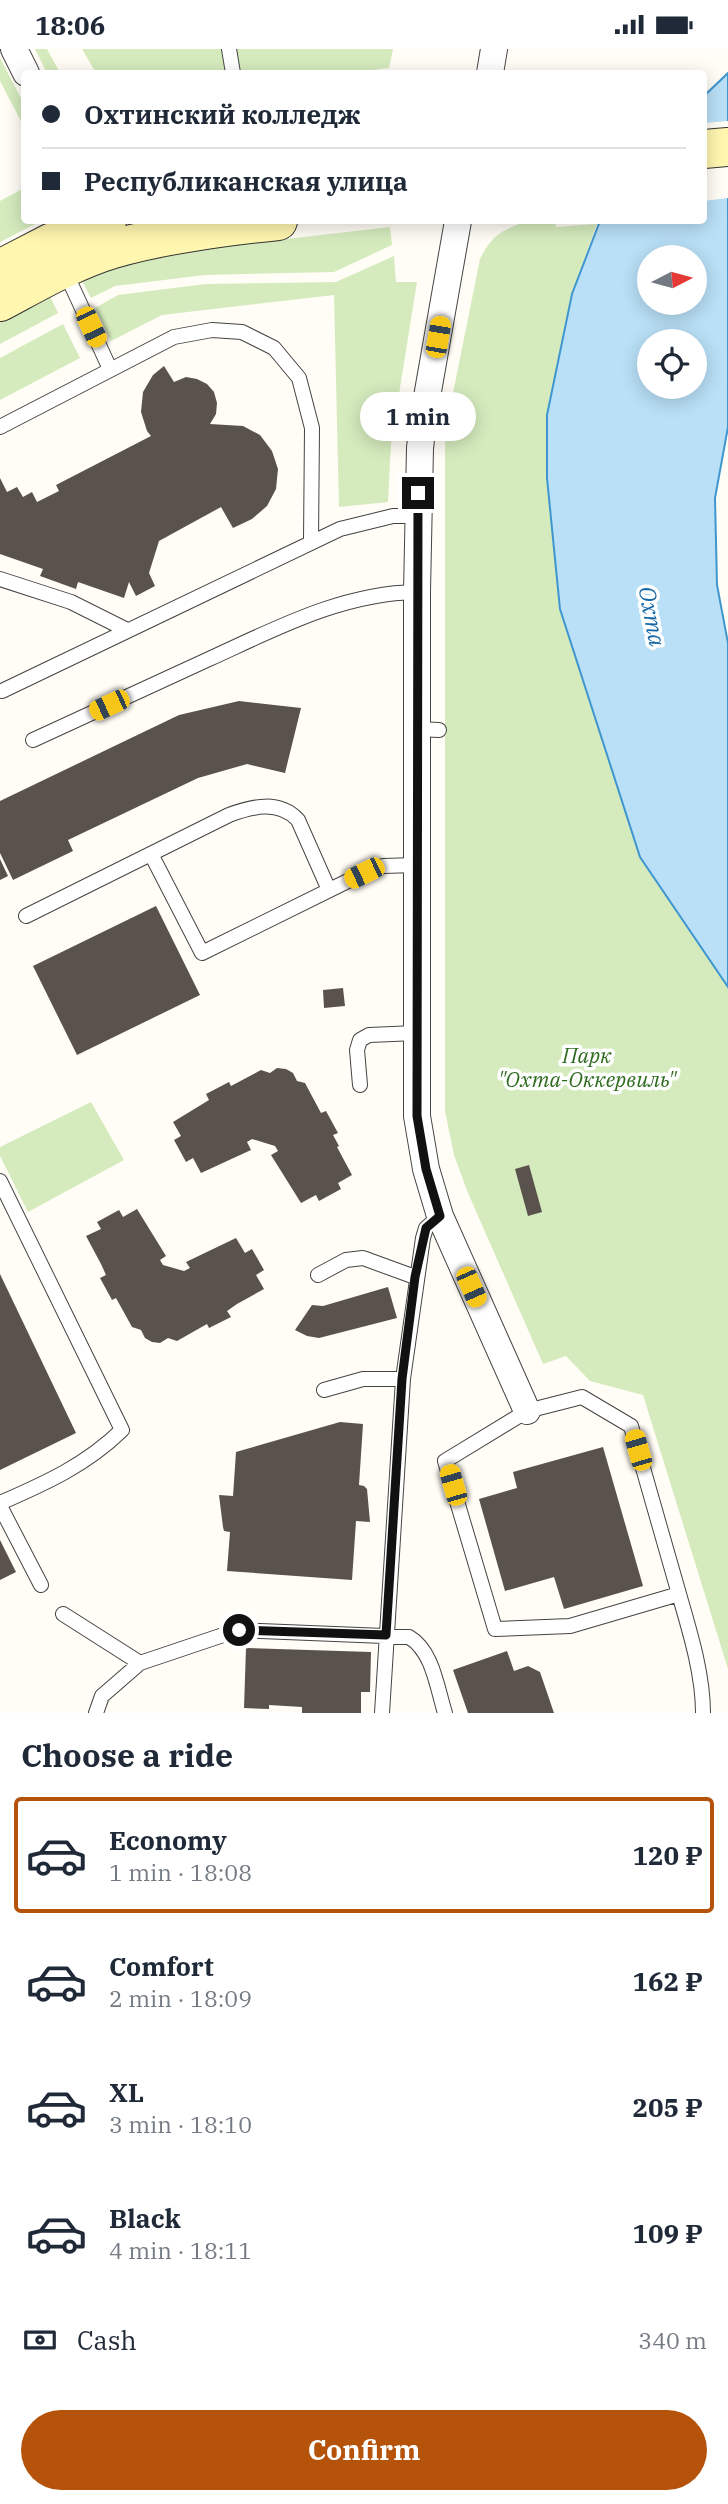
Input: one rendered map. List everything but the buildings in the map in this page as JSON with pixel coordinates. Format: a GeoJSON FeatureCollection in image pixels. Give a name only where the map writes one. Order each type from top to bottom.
{"type":"FeatureCollection","features":[{"type":"Feature","properties":{"kind":"street"},"geometry":{"type":"LineString","coordinates":[[14,49],[24,70]]}},
{"type":"Feature","properties":{"kind":"street"},"geometry":{"type":"LineString","coordinates":[[490,70],[494,49]]}},
{"type":"Feature","properties":{"kind":"street"},"geometry":{"type":"LineString","coordinates":[[707,149],[728,147]]}},
{"type":"Feature","properties":{"kind":"street"},"geometry":{"type":"LineString","coordinates":[[707,176],[728,174]]}},
{"type":"Feature","properties":{"kind":"street"},"geometry":{"type":"LineString","coordinates":[[0,269],[50,243],[106,228],[188,233],[256,224]]}},
{"type":"Feature","properties":{"kind":"street"},"geometry":{"type":"LineString","coordinates":[[457,224],[420,448],[417,592],[428,729],[416,865],[417,1116],[426,1169],[440,1216],[527,1411]]}},
{"type":"Feature","properties":{"kind":"street"},"geometry":{"type":"LineString","coordinates":[[0,302],[64,268],[106,228]]}},
{"type":"Feature","properties":{"kind":"lane"},"geometry":{"type":"LineString","coordinates":[[229,49],[232,70]]}},
{"type":"Feature","properties":{"kind":"lane"},"geometry":{"type":"LineString","coordinates":[[64,268],[110,369]]}},
{"type":"Feature","properties":{"kind":"lane"},"geometry":{"type":"LineString","coordinates":[[0,427],[174,337],[212,330],[243,332],[274,348],[299,379],[312,428],[311,541]]}},
{"type":"Feature","properties":{"kind":"lane"},"geometry":{"type":"LineString","coordinates":[[2,691],[311,541],[340,529],[393,516],[418,516]]}},
{"type":"Feature","properties":{"kind":"lane"},"geometry":{"type":"LineString","coordinates":[[0,579],[71,602],[127,630]]}},
{"type":"Feature","properties":{"kind":"lane"},"geometry":{"type":"LineString","coordinates":[[33,740],[292,621],[345,602],[392,592],[417,592]]}},
{"type":"Feature","properties":{"kind":"lane"},"geometry":{"type":"LineString","coordinates":[[26,916],[245,809],[278,807],[289,811],[298,820],[329,890]]}},
{"type":"Feature","properties":{"kind":"lane"},"geometry":{"type":"LineString","coordinates":[[151,854],[202,953],[383,866],[416,865]]}},
{"type":"Feature","properties":{"kind":"lane"},"geometry":{"type":"LineString","coordinates":[[360,1086],[357,1050],[360,1040],[369,1035],[416,1033]]}},
{"type":"Feature","properties":{"kind":"lane"},"geometry":{"type":"LineString","coordinates":[[0,1181],[122,1430],[106,1446],[57,1478],[0,1504],[41,1585]]}},
{"type":"Feature","properties":{"kind":"lane"},"geometry":{"type":"LineString","coordinates":[[382,1713],[402,1379],[415,1277],[426,1228],[440,1216]]}},
{"type":"Feature","properties":{"kind":"lane"},"geometry":{"type":"LineString","coordinates":[[318,1275],[346,1260],[363,1258],[415,1277]]}},
{"type":"Feature","properties":{"kind":"lane"},"geometry":{"type":"LineString","coordinates":[[324,1390],[363,1379],[402,1379]]}},
{"type":"Feature","properties":{"kind":"lane"},"geometry":{"type":"LineString","coordinates":[[679,1594],[570,1626],[495,1629],[445,1461],[527,1411],[582,1397],[631,1426],[679,1594],[703,1693],[703,1713]]}},
{"type":"Feature","properties":{"kind":"lane"},"geometry":{"type":"LineString","coordinates":[[63,1614],[140,1663]]}},
{"type":"Feature","properties":{"kind":"lane"},"geometry":{"type":"LineString","coordinates":[[96,1713],[102,1696],[140,1663],[239,1630],[409,1637],[421,1644],[445,1713]]}},
{"type":"Feature","properties":{"kind":"green space"},"geometry":{"type":"Polygon","coordinates":[[[35,49],[47,49],[58,70],[46,70],[35,49]]]}},
{"type":"Feature","properties":{"kind":"green space"},"geometry":{"type":"Polygon","coordinates":[[[82,49],[393,49],[389,68],[373,70],[94,70],[82,49]]]}},
{"type":"Feature","properties":{"kind":"green space"},"geometry":{"type":"Polygon","coordinates":[[[0,58],[21,98],[21,121],[0,81],[0,58]]]}},
{"type":"Feature","properties":{"kind":"green space"},"geometry":{"type":"Polygon","coordinates":[[[21,190],[21,224],[35,224],[0,242],[0,201],[21,190]]]}},
{"type":"Feature","properties":{"kind":"green space","name":"Парк \"Охта-Оккервиль\""},"geometry":{"type":"Polygon","coordinates":[[[520,224],[556,224],[556,227],[597,224],[572,294],[547,415],[547,478],[560,609],[640,857],[728,987],[728,1669],[643,1395],[590,1381],[566,1356],[543,1364],[468,1193],[454,1155],[445,1111],[445,445],[480,259],[494,238],[520,224]]]}},
{"type":"Feature","properties":{"kind":"green space"},"geometry":{"type":"Polygon","coordinates":[[[390,227],[392,245],[334,272],[205,275],[115,286],[91,298],[80,277],[156,254],[390,227]]]}},
{"type":"Feature","properties":{"kind":"green space"},"geometry":{"type":"Polygon","coordinates":[[[394,256],[396,282],[417,282],[391,444],[388,502],[339,507],[334,295],[162,315],[111,341],[95,308],[118,295],[206,284],[336,282],[394,256]]]}},
{"type":"Feature","properties":{"kind":"green space"},"geometry":{"type":"Polygon","coordinates":[[[49,294],[58,313],[0,344],[0,320],[49,294]]]}},
{"type":"Feature","properties":{"kind":"green space"},"geometry":{"type":"Polygon","coordinates":[[[63,324],[80,358],[0,400],[0,358],[63,324]]]}},
{"type":"Feature","properties":{"kind":"green space"},"geometry":{"type":"Polygon","coordinates":[[[91,1102],[124,1160],[28,1212],[0,1156],[0,1147],[91,1102]]]}},
{"type":"Feature","properties":{"kind":"water","name":"Охта"},"geometry":{"type":"Polygon","coordinates":[[[728,73],[728,427],[715,498],[717,585],[728,643],[728,987],[640,857],[560,609],[547,478],[547,415],[572,294],[599,224],[707,224],[707,93],[728,73]]]}},
{"type":"Feature","properties":{"kind":"pier"},"geometry":{"type":"Polygon","coordinates":[[[728,121],[728,198],[707,201],[707,123],[728,121]]]}},
{"type":"Feature","properties":{"kind":"route"},"geometry":{"type":"LineString","coordinates":[[239,1630],[386,1635],[402,1379],[415,1277],[426,1228],[440,1216],[426,1169],[417,1116],[418,493]]}}]}
